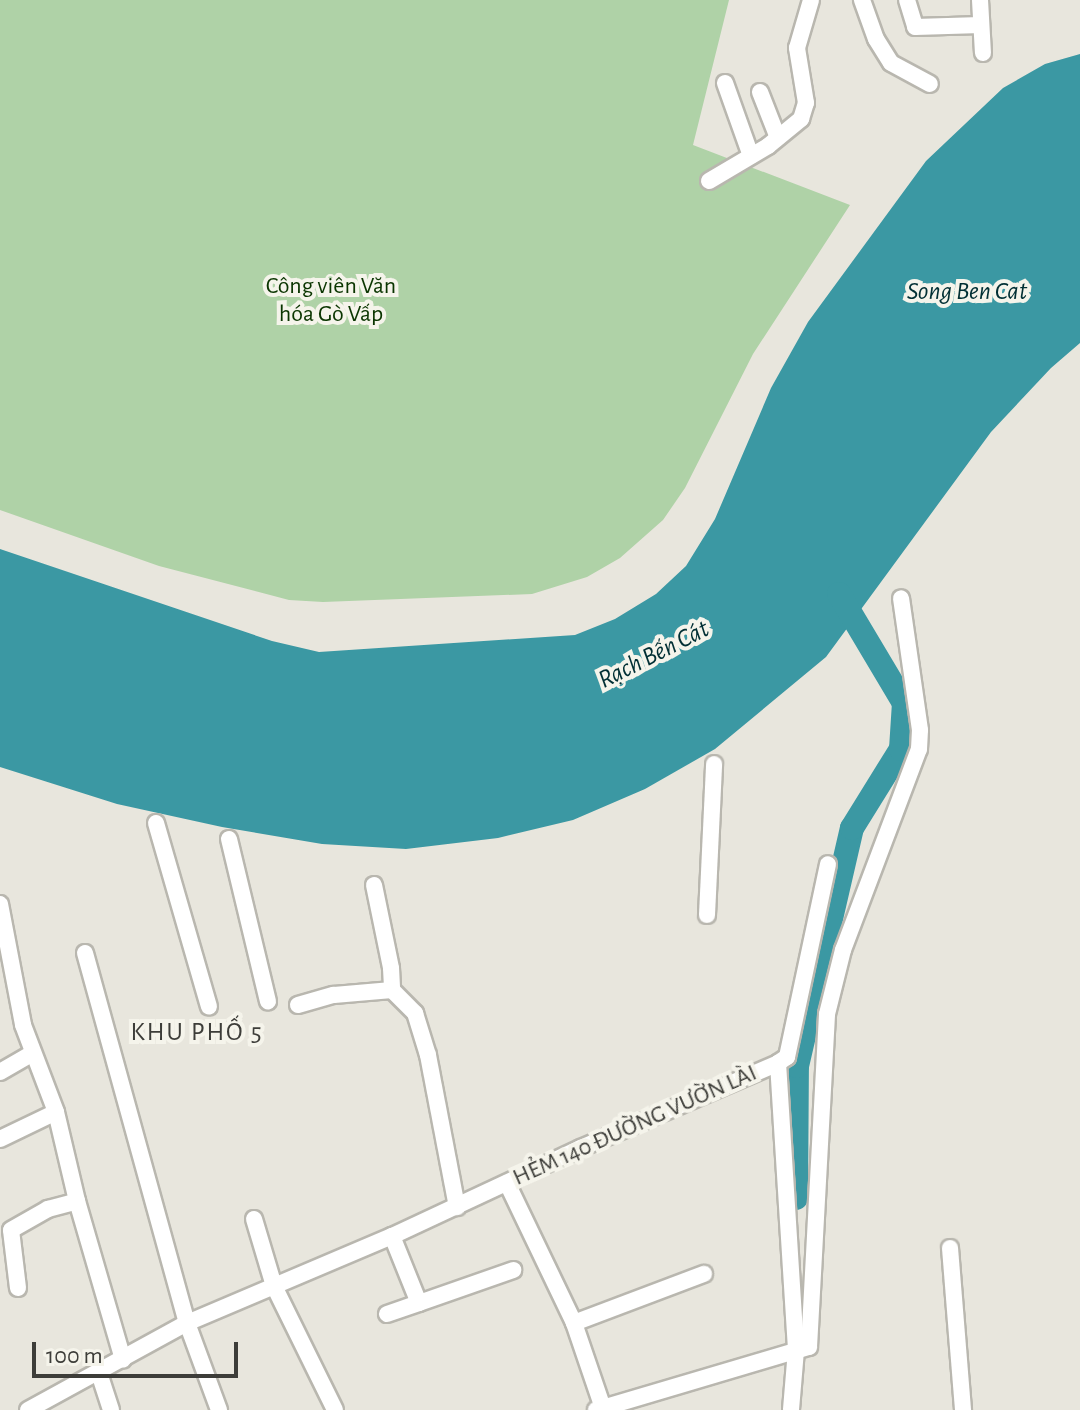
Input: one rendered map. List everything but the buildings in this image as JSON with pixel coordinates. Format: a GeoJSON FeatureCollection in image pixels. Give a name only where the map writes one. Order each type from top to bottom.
{"type":"FeatureCollection","features":[{"type":"Feature","properties":{"kind":"street"},"geometry":{"type":"LineString","coordinates":[[709,181],[778,138],[801,119],[806,103],[797,48],[811,0]]}},
{"type":"Feature","properties":{"kind":"street"},"geometry":{"type":"LineString","coordinates":[[862,0],[876,39],[891,63],[930,84]]}},
{"type":"Feature","properties":{"kind":"street"},"geometry":{"type":"LineString","coordinates":[[907,0],[917,27],[981,25]]}},
{"type":"Feature","properties":{"kind":"street"},"geometry":{"type":"LineString","coordinates":[[980,0],[983,53]]}},
{"type":"Feature","properties":{"kind":"street"},"geometry":{"type":"LineString","coordinates":[[725,83],[751,156]]}},
{"type":"Feature","properties":{"kind":"street"},"geometry":{"type":"LineString","coordinates":[[760,92],[778,138]]}},
{"type":"Feature","properties":{"kind":"street"},"geometry":{"type":"LineString","coordinates":[[507,1183],[574,1323],[600,1409],[809,1347],[827,1014],[843,950],[886,828],[919,749],[920,730],[901,598]]}},
{"type":"Feature","properties":{"kind":"street"},"geometry":{"type":"LineString","coordinates":[[707,915],[714,764]]}},
{"type":"Feature","properties":{"kind":"street"},"geometry":{"type":"LineString","coordinates":[[156,823],[209,1007]]}},
{"type":"Feature","properties":{"kind":"street"},"geometry":{"type":"LineString","coordinates":[[229,839],[268,1001]]}},
{"type":"Feature","properties":{"kind":"street"},"geometry":{"type":"LineString","coordinates":[[778,1063],[787,1057],[828,864]]}},
{"type":"Feature","properties":{"kind":"street"},"geometry":{"type":"LineString","coordinates":[[374,885],[391,968],[392,990],[417,1018],[428,1055],[457,1207]]}},
{"type":"Feature","properties":{"kind":"street"},"geometry":{"type":"LineString","coordinates":[[0,904],[23,1025],[56,1112],[77,1201],[123,1359]]}},
{"type":"Feature","properties":{"kind":"street"},"geometry":{"type":"LineString","coordinates":[[85,953],[187,1323],[219,1410]]}},
{"type":"Feature","properties":{"kind":"street"},"geometry":{"type":"LineString","coordinates":[[298,1005],[334,995],[392,990]]}},
{"type":"Feature","properties":{"kind":"street"},"geometry":{"type":"LineString","coordinates":[[0,1072],[33,1053]]}},
{"type":"Feature","properties":{"kind":"street","name":"HẺM 140 ĐƯỜNG VƯỜN LÀI"},"geometry":{"type":"LineString","coordinates":[[28,1410],[187,1323],[392,1236],[778,1063],[796,1350]]}},
{"type":"Feature","properties":{"kind":"street"},"geometry":{"type":"LineString","coordinates":[[0,1139],[56,1112]]}},
{"type":"Feature","properties":{"kind":"street"},"geometry":{"type":"LineString","coordinates":[[18,1288],[11,1230],[48,1209],[77,1201]]}},
{"type":"Feature","properties":{"kind":"street"},"geometry":{"type":"LineString","coordinates":[[254,1219],[274,1286],[335,1410]]}},
{"type":"Feature","properties":{"kind":"street"},"geometry":{"type":"LineString","coordinates":[[392,1236],[419,1303]]}},
{"type":"Feature","properties":{"kind":"street"},"geometry":{"type":"LineString","coordinates":[[950,1248],[963,1410]]}},
{"type":"Feature","properties":{"kind":"street"},"geometry":{"type":"LineString","coordinates":[[387,1314],[513,1270]]}},
{"type":"Feature","properties":{"kind":"street"},"geometry":{"type":"LineString","coordinates":[[574,1323],[704,1274]]}},
{"type":"Feature","properties":{"kind":"street"},"geometry":{"type":"LineString","coordinates":[[791,1410],[796,1350]]}},
{"type":"Feature","properties":{"kind":"street"},"geometry":{"type":"LineString","coordinates":[[99,1373],[111,1410]]}},
{"type":"Feature","properties":{"kind":"green space","name":"Công viên Văn hóa Gò Vấp"},"geometry":{"type":"Polygon","coordinates":[[[0,0],[729,0],[693,145],[850,205],[753,354],[685,488],[663,520],[620,558],[587,577],[532,594],[323,602],[289,600],[159,566],[0,510],[0,0]]]}},
{"type":"Feature","properties":{"kind":"water","name":"Song Ben Cat"},"geometry":{"type":"Polygon","coordinates":[[[1080,54],[1080,343],[1051,368],[991,432],[826,657],[715,749],[645,789],[573,820],[498,838],[406,849],[322,844],[222,827],[117,804],[0,767],[0,549],[272,641],[319,652],[575,635],[615,619],[656,594],[686,566],[715,519],[771,388],[808,322],[926,161],[1003,88],[1045,64],[1080,54]]]}},
{"type":"Feature","properties":{"kind":"waterway"},"geometry":{"type":"LineString","coordinates":[[796,1198],[797,1066],[852,828],[901,749],[904,703],[839,594]]}},
{"type":"Feature","properties":{"kind":"district","name":"KHU PHỐ 5"},"geometry":{"type":"Point","coordinates":[197,1033]}},
{"type":"Feature","properties":{"kind":"water label","name":"Rạch Bến Cát"},"geometry":{"type":"Point","coordinates":[654,655]}}]}
